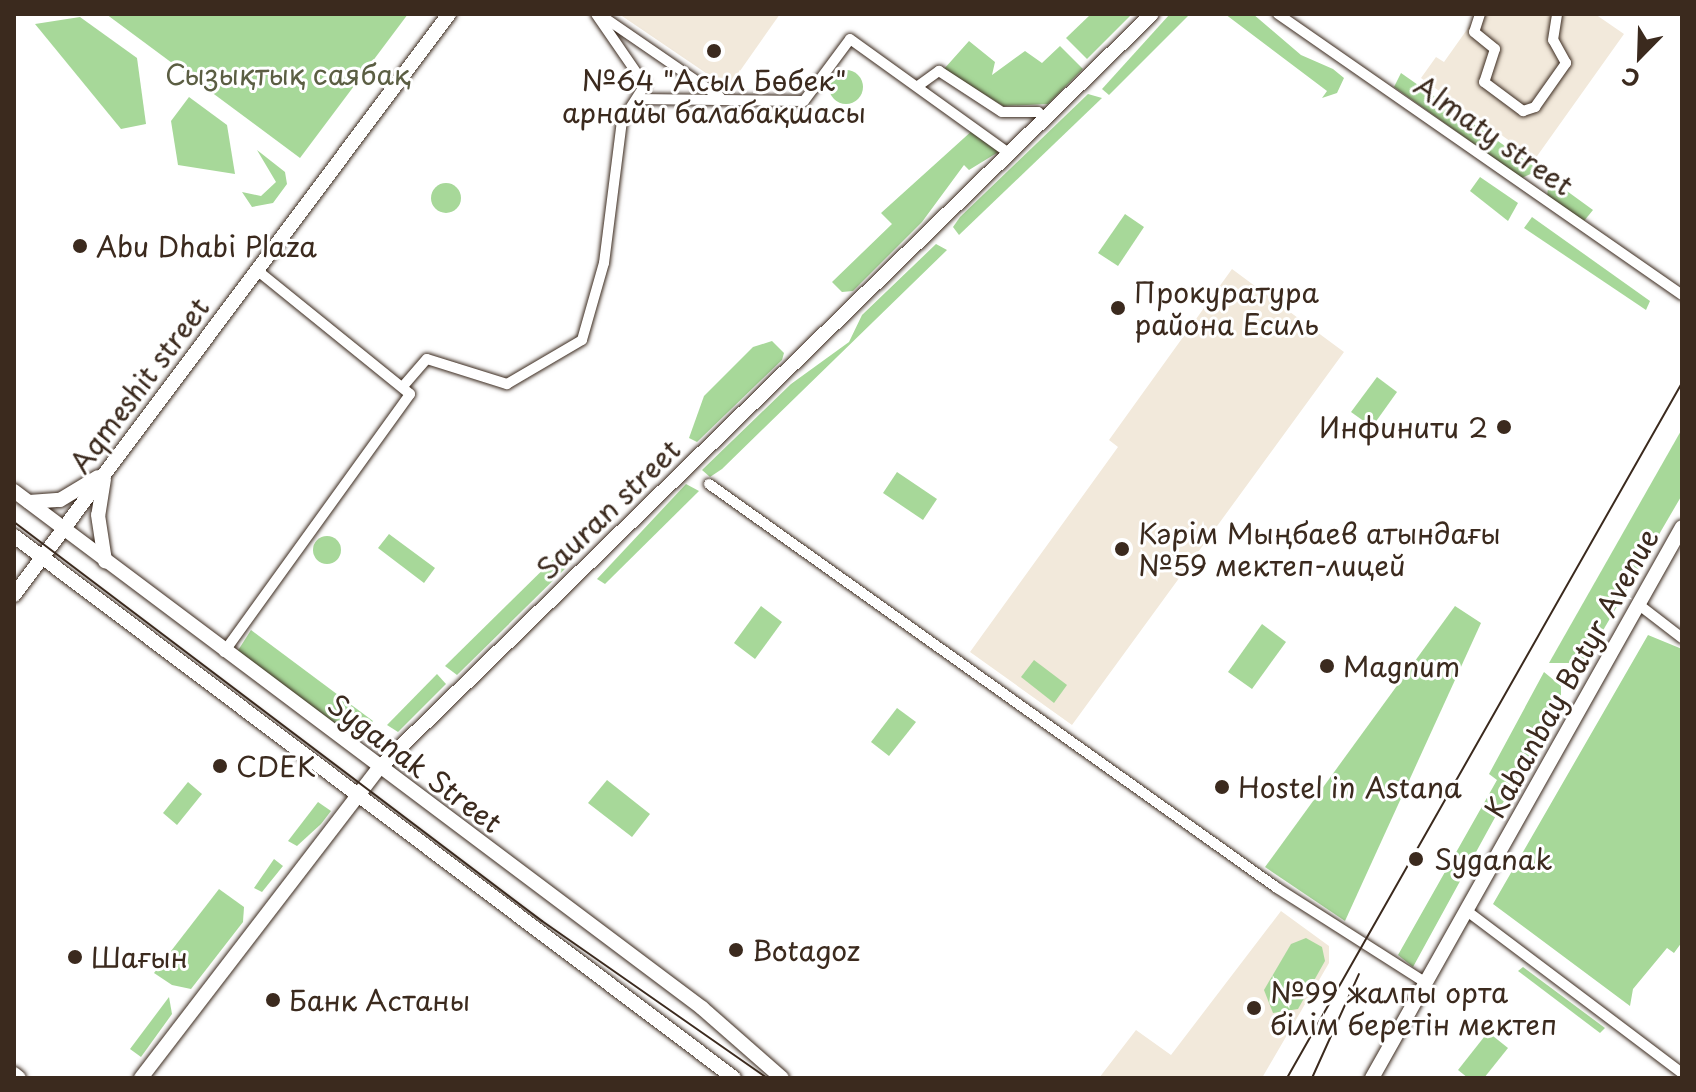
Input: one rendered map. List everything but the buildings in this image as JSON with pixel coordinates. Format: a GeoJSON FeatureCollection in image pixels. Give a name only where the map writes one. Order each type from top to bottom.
{"type":"FeatureCollection","features":[{"type":"Feature","properties":{"kind":"main road","name":"Aqmeshit street"},"geometry":{"type":"LineString","coordinates":[[14,595],[449,14]]}},
{"type":"Feature","properties":{"kind":"main road","name":"Sauran street"},"geometry":{"type":"LineString","coordinates":[[141,1078],[380,767],[1152,14]]}},
{"type":"Feature","properties":{"kind":"main road"},"geometry":{"type":"LineString","coordinates":[[29,502],[60,500],[106,473]]}},
{"type":"Feature","properties":{"kind":"main road"},"geometry":{"type":"LineString","coordinates":[[105,561],[98,515],[106,473]]}},
{"type":"Feature","properties":{"kind":"main road","name":"Syganak Street"},"geometry":{"type":"LineString","coordinates":[[14,491],[224,652],[702,1008],[782,1078]]}},
{"type":"Feature","properties":{"kind":"main road","name":"Kabanbay Batyr Avenue"},"geometry":{"type":"LineString","coordinates":[[1380,1078],[1467,911],[1682,527]]}},
{"type":"Feature","properties":{"kind":"main road","name":"Syganak Street"},"geometry":{"type":"LineString","coordinates":[[14,536],[734,1078]]}},
{"type":"Feature","properties":{"kind":"main road","name":"Kabanbay Batyr Avenue"},"geometry":{"type":"LineString","coordinates":[[1372,1078],[1458,928]]}},
{"type":"Feature","properties":{"kind":"main road"},"geometry":{"type":"LineString","coordinates":[[14,1074],[19,1078]]}},
{"type":"Feature","properties":{"kind":"street"},"geometry":{"type":"LineString","coordinates":[[405,384],[427,359],[507,384],[582,340],[604,263],[622,121],[645,85],[640,68],[598,14]]}},
{"type":"Feature","properties":{"kind":"street"},"geometry":{"type":"LineString","coordinates":[[598,14],[720,97]]}},
{"type":"Feature","properties":{"kind":"street","name":"Almaty street"},"geometry":{"type":"LineString","coordinates":[[1278,14],[1682,295]]}},
{"type":"Feature","properties":{"kind":"street"},"geometry":{"type":"LineString","coordinates":[[1480,14],[1474,32],[1495,49],[1484,82],[1523,111],[1535,107],[1566,63],[1553,40],[1557,14]]}},
{"type":"Feature","properties":{"kind":"street"},"geometry":{"type":"LineString","coordinates":[[637,99],[720,97],[804,101],[850,39],[1010,154]]}},
{"type":"Feature","properties":{"kind":"street"},"geometry":{"type":"LineString","coordinates":[[918,86],[939,71],[1002,112],[1038,112],[1046,120]]}},
{"type":"Feature","properties":{"kind":"street"},"geometry":{"type":"LineString","coordinates":[[224,652],[409,398],[405,384],[257,270]]}},
{"type":"Feature","properties":{"kind":"street"},"geometry":{"type":"LineString","coordinates":[[709,484],[1277,888],[1426,983]]}},
{"type":"Feature","properties":{"kind":"street"},"geometry":{"type":"LineString","coordinates":[[1638,604],[1682,638]]}},
{"type":"Feature","properties":{"kind":"street"},"geometry":{"type":"LineString","coordinates":[[1467,911],[1682,1073]]}},
{"type":"Feature","properties":{"kind":"shaded area","name":"№64 \"Асыл Бөбек\" арнайы балабақшасы"},"geometry":{"type":"Polygon","coordinates":[[[619,14],[780,14],[728,88],[619,14]]]}},
{"type":"Feature","properties":{"kind":"shaded area"},"geometry":{"type":"Polygon","coordinates":[[[1478,14],[1595,14],[1624,34],[1535,159],[1421,78],[1436,57],[1444,62],[1478,14]]]}},
{"type":"Feature","properties":{"kind":"shaded area","name":"Кәрім Мыңбаев атындағы №59 мектеп-лицей"},"geometry":{"type":"Polygon","coordinates":[[[1232,269],[1344,352],[1072,725],[970,652],[1118,447],[1109,440],[1232,269]]]}},
{"type":"Feature","properties":{"kind":"shaded area","name":"№99 жалпы орта білім беретін мектеп"},"geometry":{"type":"Polygon","coordinates":[[[1281,911],[1329,946],[1329,963],[1262,1078],[1099,1078],[1136,1030],[1171,1055],[1281,911]]]}},
{"type":"Feature","properties":{"kind":"green space","name":"Сызықтық саябақ"},"geometry":{"type":"Polygon","coordinates":[[[106,14],[408,14],[300,158],[106,14]]]}},
{"type":"Feature","properties":{"kind":"green space"},"geometry":{"type":"Polygon","coordinates":[[[1091,14],[1132,14],[1087,59],[1066,38],[1091,14]]]}},
{"type":"Feature","properties":{"kind":"green space"},"geometry":{"type":"Polygon","coordinates":[[[1170,14],[1190,14],[1109,95],[1102,89],[1170,14]]]}},
{"type":"Feature","properties":{"kind":"green space"},"geometry":{"type":"Polygon","coordinates":[[[1225,14],[1253,14],[1301,55],[1333,69],[1344,78],[1337,93],[1322,98],[1327,91],[1225,14]]]}},
{"type":"Feature","properties":{"kind":"green space"},"geometry":{"type":"Polygon","coordinates":[[[80,17],[137,58],[146,124],[121,129],[35,24],[80,17]]]}},
{"type":"Feature","properties":{"kind":"green space"},"geometry":{"type":"Polygon","coordinates":[[[969,41],[995,62],[992,75],[1025,51],[1042,63],[1060,46],[1083,69],[1048,104],[1003,106],[944,69],[969,41]]]}},
{"type":"Feature","properties":{"kind":"green space"},"geometry":{"type":"Polygon","coordinates":[[[846,70],[858,75],[863,87],[858,99],[846,104],[834,99],[829,87],[834,75],[846,70]]]}},
{"type":"Feature","properties":{"kind":"green space"},"geometry":{"type":"Polygon","coordinates":[[[1401,73],[1539,170],[1522,178],[1394,87],[1401,73]]]}},
{"type":"Feature","properties":{"kind":"green space"},"geometry":{"type":"Polygon","coordinates":[[[1088,94],[1102,98],[959,235],[953,227],[960,217],[1088,94]]]}},
{"type":"Feature","properties":{"kind":"green space"},"geometry":{"type":"Polygon","coordinates":[[[189,97],[227,125],[235,174],[178,165],[171,121],[189,97]]]}},
{"type":"Feature","properties":{"kind":"green space"},"geometry":{"type":"Polygon","coordinates":[[[974,129],[1000,151],[969,170],[964,165],[922,222],[853,291],[842,292],[832,282],[892,224],[881,213],[974,129]]]}},
{"type":"Feature","properties":{"kind":"green space"},"geometry":{"type":"Polygon","coordinates":[[[257,150],[285,172],[287,184],[273,203],[252,207],[242,192],[261,196],[276,182],[257,150]]]}},
{"type":"Feature","properties":{"kind":"green space"},"geometry":{"type":"Polygon","coordinates":[[[1480,177],[1518,203],[1508,221],[1470,191],[1480,177]]]}},
{"type":"Feature","properties":{"kind":"green space"},"geometry":{"type":"Polygon","coordinates":[[[1549,178],[1593,210],[1584,221],[1547,197],[1549,178]]]}},
{"type":"Feature","properties":{"kind":"green space"},"geometry":{"type":"Polygon","coordinates":[[[446,183],[457,187],[461,198],[457,209],[446,213],[435,209],[431,198],[435,187],[446,183]]]}},
{"type":"Feature","properties":{"kind":"green space"},"geometry":{"type":"Polygon","coordinates":[[[1125,214],[1144,227],[1118,266],[1098,253],[1125,214]]]}},
{"type":"Feature","properties":{"kind":"green space"},"geometry":{"type":"Polygon","coordinates":[[[1532,217],[1650,301],[1646,310],[1524,228],[1532,217]]]}},
{"type":"Feature","properties":{"kind":"green space"},"geometry":{"type":"Polygon","coordinates":[[[936,244],[947,250],[722,469],[710,477],[702,470],[791,384],[849,342],[862,315],[936,244]]]}},
{"type":"Feature","properties":{"kind":"green space"},"geometry":{"type":"Polygon","coordinates":[[[772,341],[784,353],[782,360],[697,442],[689,438],[704,396],[753,347],[772,341]]]}},
{"type":"Feature","properties":{"kind":"green space"},"geometry":{"type":"Polygon","coordinates":[[[1377,377],[1397,392],[1372,427],[1351,412],[1377,377]]]}},
{"type":"Feature","properties":{"kind":"green space"},"geometry":{"type":"Polygon","coordinates":[[[1682,429],[1682,495],[1584,663],[1549,663],[1682,429]]]}},
{"type":"Feature","properties":{"kind":"green space"},"geometry":{"type":"Polygon","coordinates":[[[897,472],[937,499],[923,520],[883,493],[897,472]]]}},
{"type":"Feature","properties":{"kind":"green space"},"geometry":{"type":"Polygon","coordinates":[[[686,484],[699,491],[605,584],[597,579],[686,484]]]}},
{"type":"Feature","properties":{"kind":"green space"},"geometry":{"type":"Polygon","coordinates":[[[389,534],[435,568],[424,583],[378,548],[389,534]]]}},
{"type":"Feature","properties":{"kind":"green space"},"geometry":{"type":"Polygon","coordinates":[[[327,536],[337,540],[341,550],[337,560],[327,564],[317,560],[313,550],[317,540],[327,536]]]}},
{"type":"Feature","properties":{"kind":"green space"},"geometry":{"type":"Polygon","coordinates":[[[567,546],[575,559],[457,675],[445,666],[567,546]]]}},
{"type":"Feature","properties":{"kind":"green space"},"geometry":{"type":"Polygon","coordinates":[[[761,606],[782,622],[755,659],[734,643],[761,606]]]}},
{"type":"Feature","properties":{"kind":"green space"},"geometry":{"type":"Polygon","coordinates":[[[1455,606],[1481,623],[1345,921],[1265,867],[1455,606]]]}},
{"type":"Feature","properties":{"kind":"green space"},"geometry":{"type":"Polygon","coordinates":[[[1262,624],[1286,642],[1252,689],[1228,672],[1262,624]]]}},
{"type":"Feature","properties":{"kind":"green space"},"geometry":{"type":"Polygon","coordinates":[[[251,630],[373,721],[357,742],[237,652],[251,630]]]}},
{"type":"Feature","properties":{"kind":"green space"},"geometry":{"type":"Polygon","coordinates":[[[1648,635],[1682,649],[1682,942],[1674,953],[1667,948],[1633,989],[1630,1006],[1493,904],[1648,635]]]}},
{"type":"Feature","properties":{"kind":"green space"},"geometry":{"type":"Polygon","coordinates":[[[1034,660],[1067,685],[1054,703],[1021,677],[1034,660]]]}},
{"type":"Feature","properties":{"kind":"green space"},"geometry":{"type":"Polygon","coordinates":[[[1544,672],[1561,686],[1561,697],[1413,967],[1398,955],[1497,780],[1489,774],[1544,672]]]}},
{"type":"Feature","properties":{"kind":"green space"},"geometry":{"type":"Polygon","coordinates":[[[437,674],[446,684],[398,732],[387,725],[437,674]]]}},
{"type":"Feature","properties":{"kind":"green space"},"geometry":{"type":"Polygon","coordinates":[[[897,708],[916,722],[889,756],[871,742],[897,708]]]}},
{"type":"Feature","properties":{"kind":"green space"},"geometry":{"type":"Polygon","coordinates":[[[607,780],[650,814],[632,837],[588,803],[607,780]]]}},
{"type":"Feature","properties":{"kind":"green space"},"geometry":{"type":"Polygon","coordinates":[[[188,782],[202,794],[177,825],[163,813],[188,782]]]}},
{"type":"Feature","properties":{"kind":"green space"},"geometry":{"type":"Polygon","coordinates":[[[318,802],[331,811],[297,846],[288,841],[318,802]]]}},
{"type":"Feature","properties":{"kind":"green space"},"geometry":{"type":"Polygon","coordinates":[[[274,859],[283,866],[262,892],[254,888],[274,859]]]}},
{"type":"Feature","properties":{"kind":"green space"},"geometry":{"type":"Polygon","coordinates":[[[219,889],[244,907],[243,922],[191,989],[172,985],[154,973],[219,889]]]}},
{"type":"Feature","properties":{"kind":"green space"},"geometry":{"type":"Polygon","coordinates":[[[1306,938],[1322,947],[1325,961],[1298,1009],[1273,1013],[1264,990],[1291,944],[1306,938]]]}},
{"type":"Feature","properties":{"kind":"green space"},"geometry":{"type":"Polygon","coordinates":[[[1523,967],[1605,1028],[1600,1033],[1518,971],[1523,967]]]}},
{"type":"Feature","properties":{"kind":"green space"},"geometry":{"type":"Polygon","coordinates":[[[169,997],[172,1014],[141,1057],[130,1049],[169,997]]]}},
{"type":"Feature","properties":{"kind":"green space"},"geometry":{"type":"Polygon","coordinates":[[[1488,1032],[1508,1048],[1484,1078],[1468,1078],[1458,1070],[1488,1032]]]}},
{"type":"Feature","properties":{"kind":"tram line"},"geometry":{"type":"LineString","coordinates":[[1287,1078],[1682,383]]}},
{"type":"Feature","properties":{"kind":"tram line"},"geometry":{"type":"LineString","coordinates":[[14,522],[542,921],[767,1078]]}},
{"type":"Feature","properties":{"kind":"tram line"},"geometry":{"type":"LineString","coordinates":[[1312,1078],[1359,974]]}},
{"type":"Feature","properties":{"kind":"place","name":"№64 \"Асыл Бөбек\" арнайы балабақшасы"},"geometry":{"type":"Point","coordinates":[714,51]}},
{"type":"Feature","properties":{"kind":"place","name":"Abu Dhabi Plaza"},"geometry":{"type":"Point","coordinates":[80,246]}},
{"type":"Feature","properties":{"kind":"place","name":"Прокуратура района Есиль"},"geometry":{"type":"Point","coordinates":[1118,308]}},
{"type":"Feature","properties":{"kind":"place","name":"Инфинити 2"},"geometry":{"type":"Point","coordinates":[1504,427]}},
{"type":"Feature","properties":{"kind":"place","name":"Кәрім Мыңбаев атындағы №59 мектеп-лицей"},"geometry":{"type":"Point","coordinates":[1122,549]}},
{"type":"Feature","properties":{"kind":"place","name":"Magnum"},"geometry":{"type":"Point","coordinates":[1327,666]}},
{"type":"Feature","properties":{"kind":"place","name":"CDEK"},"geometry":{"type":"Point","coordinates":[220,766]}},
{"type":"Feature","properties":{"kind":"place","name":"Hostel in Astana"},"geometry":{"type":"Point","coordinates":[1222,787]}},
{"type":"Feature","properties":{"kind":"place","name":"Syganak"},"geometry":{"type":"Point","coordinates":[1416,859]}},
{"type":"Feature","properties":{"kind":"place","name":"Botagoz"},"geometry":{"type":"Point","coordinates":[736,950]}},
{"type":"Feature","properties":{"kind":"place","name":"Шағын"},"geometry":{"type":"Point","coordinates":[75,957]}},
{"type":"Feature","properties":{"kind":"place","name":"Банк Астаны"},"geometry":{"type":"Point","coordinates":[273,1000]}},
{"type":"Feature","properties":{"kind":"place","name":"№99 жалпы орта білім беретін мектеп"},"geometry":{"type":"Point","coordinates":[1254,1008]}}]}
